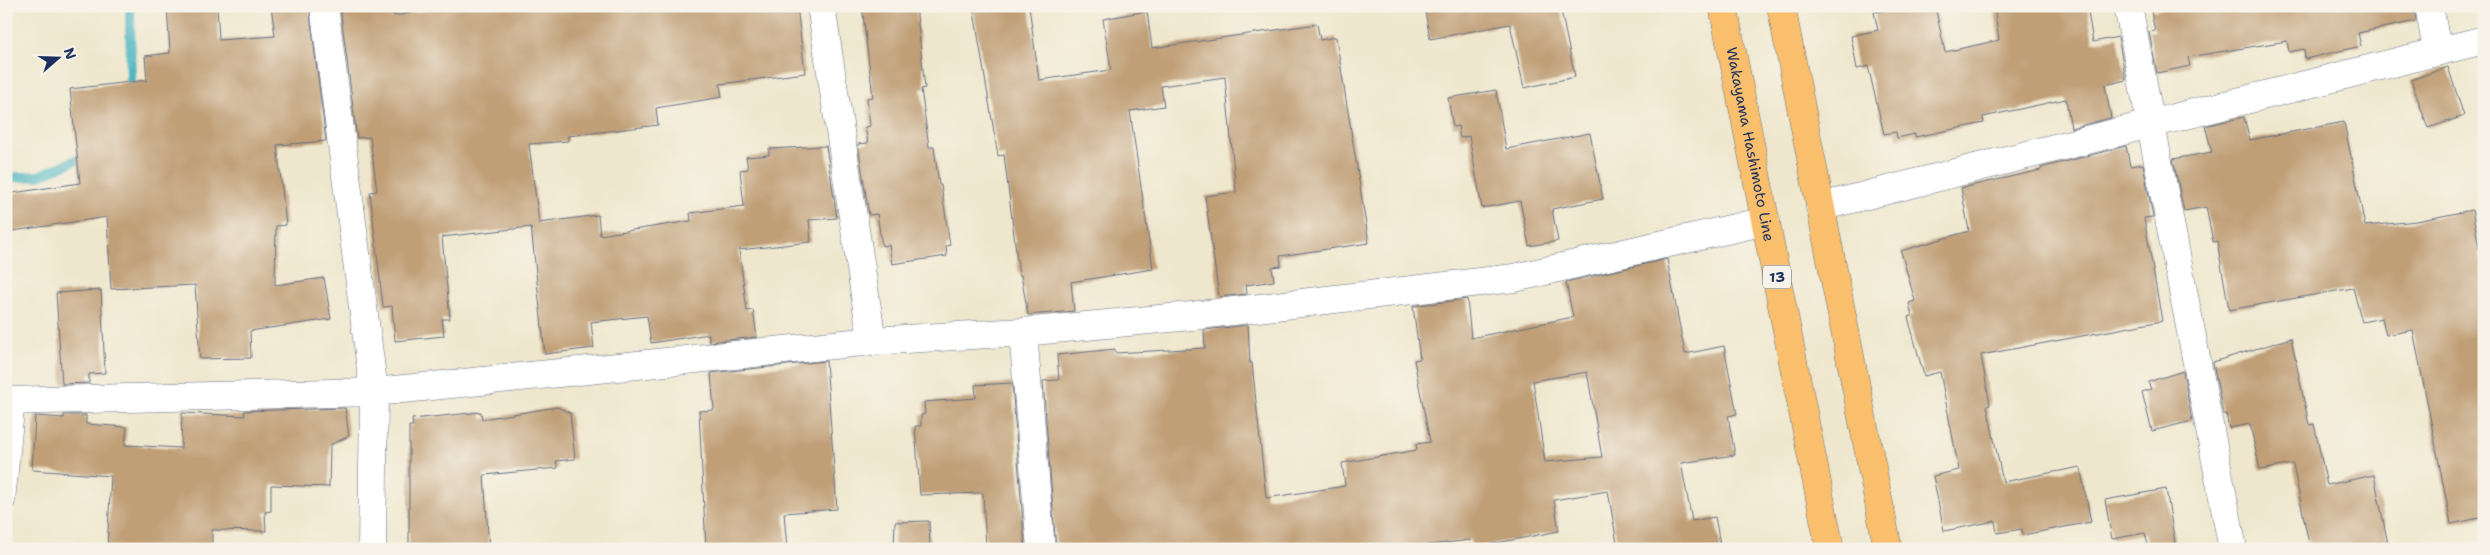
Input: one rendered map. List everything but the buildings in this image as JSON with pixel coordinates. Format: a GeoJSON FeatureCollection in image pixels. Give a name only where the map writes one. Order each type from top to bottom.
{"type":"FeatureCollection","features":[{"type":"Feature","properties":{"kind":"main road","name":"Wakayama Hashimoto Line"},"geometry":{"type":"LineString","coordinates":[[1723,6],[1830,549]]}},
{"type":"Feature","properties":{"kind":"main road"},"geometry":{"type":"LineString","coordinates":[[1781,6],[1888,549]]}},
{"type":"Feature","properties":{"kind":"street"},"geometry":{"type":"LineString","coordinates":[[324,6],[374,392],[372,549]]}},
{"type":"Feature","properties":{"kind":"street"},"geometry":{"type":"LineString","coordinates":[[821,6],[872,341]]}},
{"type":"Feature","properties":{"kind":"street"},"geometry":{"type":"LineString","coordinates":[[2128,6],[2233,549]]}},
{"type":"Feature","properties":{"kind":"street"},"geometry":{"type":"LineString","coordinates":[[2429,6],[2437,50]]}},
{"type":"Feature","properties":{"kind":"street"},"geometry":{"type":"LineString","coordinates":[[1820,208],[2437,50],[2484,40]]}},
{"type":"Feature","properties":{"kind":"street"},"geometry":{"type":"LineString","coordinates":[[11,400],[374,392],[872,341],[1022,332],[1191,316],[1514,278],[1766,221]]}},
{"type":"Feature","properties":{"kind":"street"},"geometry":{"type":"LineString","coordinates":[[1022,332],[1041,549]]}},
{"type":"Feature","properties":{"kind":"lane"},"geometry":{"type":"LineString","coordinates":[[6,501],[11,400]]}},
{"type":"Feature","properties":{"kind":"waterway"},"geometry":{"type":"LineString","coordinates":[[130,6],[131,95]]}},
{"type":"Feature","properties":{"kind":"waterway"},"geometry":{"type":"LineString","coordinates":[[6,178],[38,176],[90,154]]}}]}
